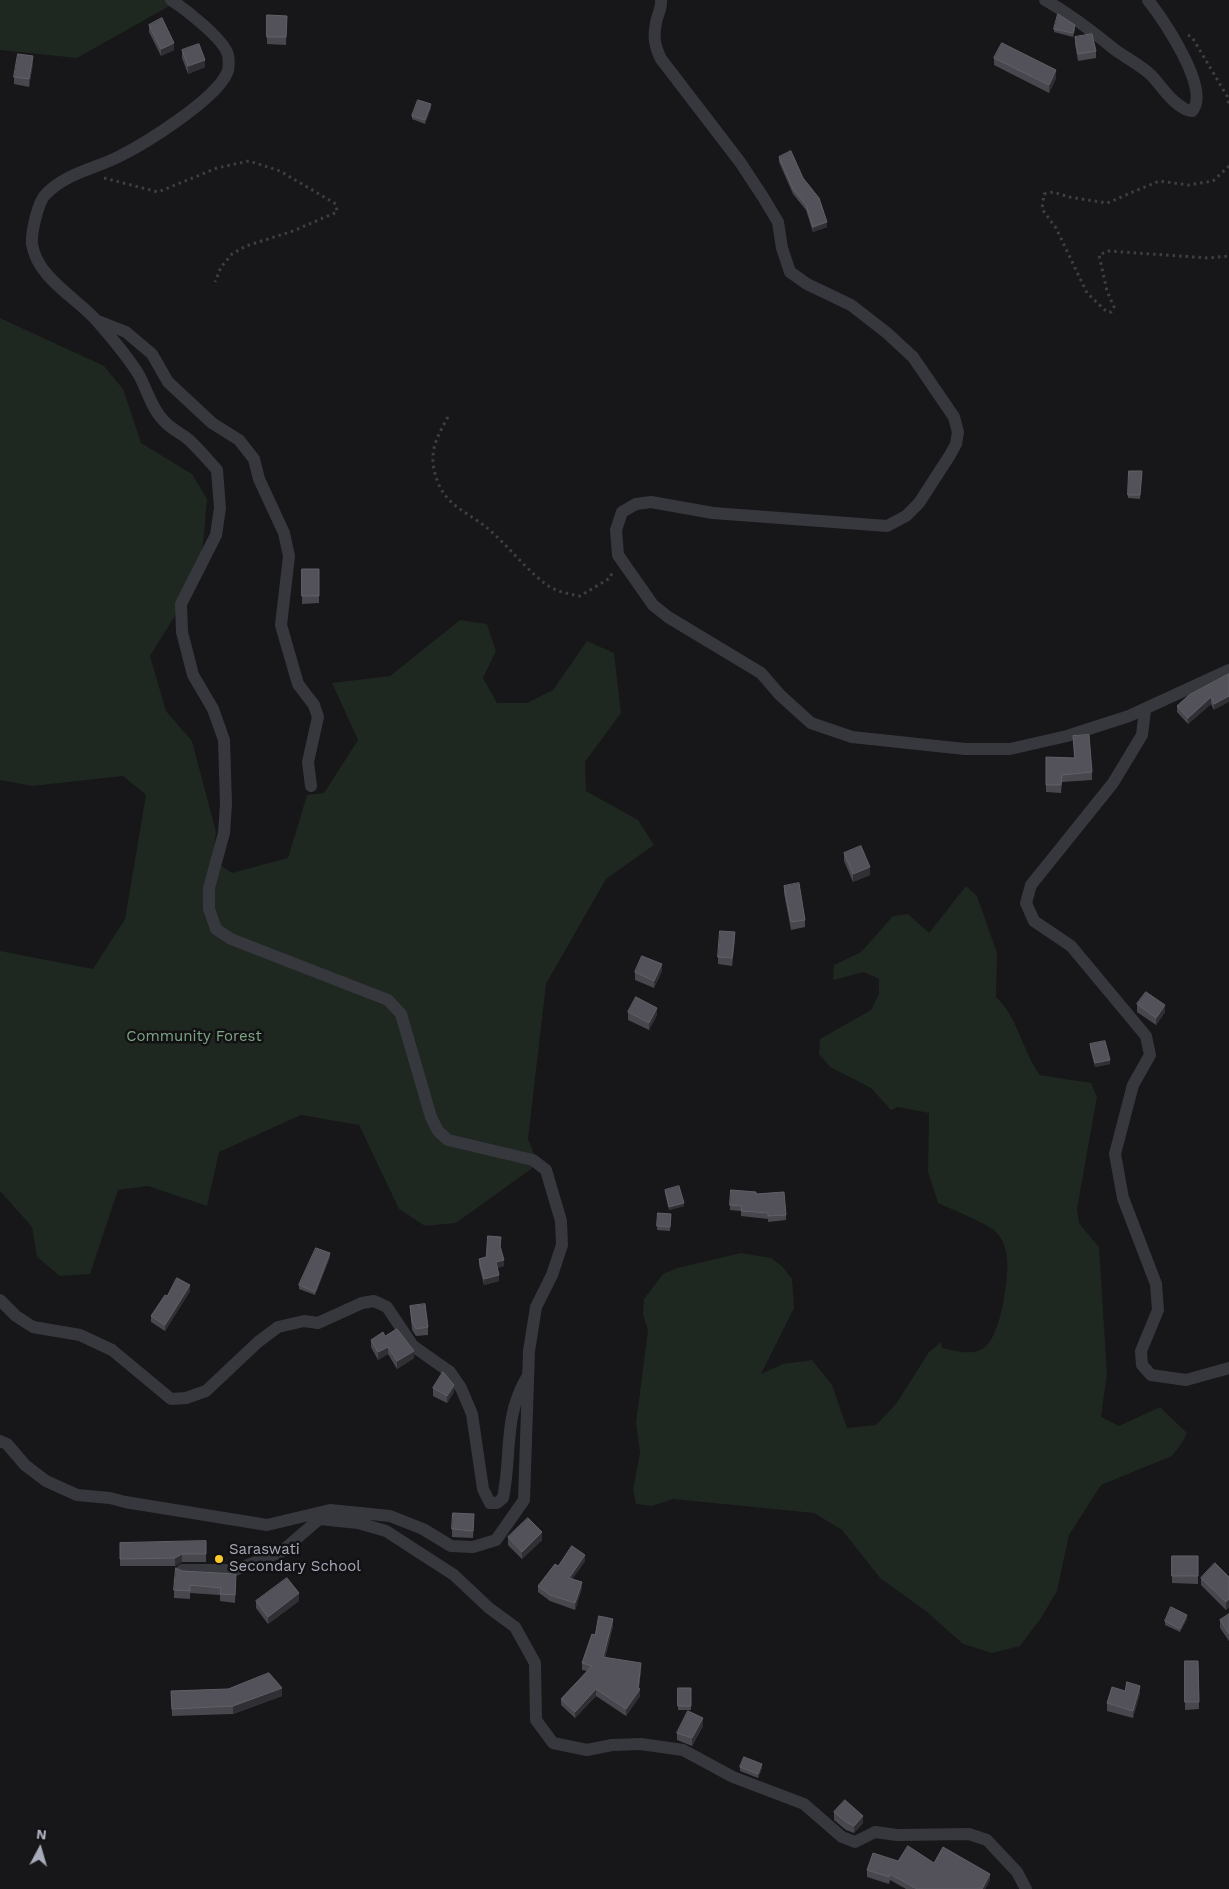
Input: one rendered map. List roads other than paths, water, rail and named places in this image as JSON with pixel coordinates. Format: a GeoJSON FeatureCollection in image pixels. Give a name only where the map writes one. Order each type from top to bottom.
{"type":"FeatureCollection","features":[{"type":"Feature","properties":{"kind":"street"},"geometry":{"type":"LineString","coordinates":[[0,1441],[7,1444],[25,1466],[46,1481],[76,1495],[110,1498],[267,1524],[330,1510],[390,1516],[423,1529],[451,1546],[473,1547],[496,1540],[524,1500],[523,1469],[529,1351],[536,1306],[552,1275],[562,1245],[562,1221],[546,1170],[533,1160],[448,1140],[438,1131],[417,1072],[402,1014],[388,1000],[231,939],[216,929],[209,909],[209,888],[224,833],[226,804],[224,740],[213,709],[193,675],[182,632],[181,604],[216,535],[220,508],[217,470],[188,439],[164,421],[148,397],[138,374],[96,320],[55,283],[44,270],[32,244],[35,218],[45,194],[79,172],[119,157],[153,136],[190,111],[218,85],[228,72],[228,54],[195,18],[171,0]]}},
{"type":"Feature","properties":{"kind":"street"},"geometry":{"type":"LineString","coordinates":[[661,0],[662,6],[656,23],[654,45],[661,59],[740,162],[778,222],[782,248],[790,272],[807,284],[851,305],[894,339],[918,365],[954,417],[958,432],[956,444],[919,503],[906,516],[887,526],[722,514],[651,502],[636,504],[622,512],[616,530],[618,555],[653,604],[668,617],[761,673],[780,695],[811,723],[852,737],[965,749],[1010,749],[1067,736],[1145,710],[1229,670]]}},
{"type":"Feature","properties":{"kind":"street"},"geometry":{"type":"LineString","coordinates":[[1045,0],[1091,28],[1115,49],[1150,74],[1176,102],[1187,110],[1192,111],[1197,97],[1193,79],[1169,28],[1148,0]]}},
{"type":"Feature","properties":{"kind":"street"},"geometry":{"type":"LineString","coordinates":[[96,320],[126,332],[152,354],[168,382],[212,423],[239,440],[254,459],[259,479],[284,533],[289,556],[281,625],[298,684],[314,705],[318,717],[308,762],[311,786]]}},
{"type":"Feature","properties":{"kind":"street"},"geometry":{"type":"LineString","coordinates":[[1145,710],[1142,735],[1112,784],[1031,885],[1026,903],[1034,921],[1072,946],[1146,1036],[1150,1055],[1133,1085],[1115,1154],[1123,1198],[1156,1284],[1158,1310],[1140,1351],[1142,1365],[1151,1375],[1186,1380],[1229,1368]]}},
{"type":"Feature","properties":{"kind":"street"},"geometry":{"type":"LineString","coordinates":[[0,1300],[16,1316],[32,1327],[80,1335],[112,1350],[172,1399],[186,1398],[206,1391],[258,1342],[278,1327],[304,1321],[318,1323],[362,1302],[374,1301],[387,1307],[413,1346],[450,1372],[461,1388],[472,1414],[482,1488],[490,1503],[497,1503],[503,1498],[510,1417],[517,1394],[528,1375]]}},
{"type":"Feature","properties":{"kind":"street"},"geometry":{"type":"LineString","coordinates":[[182,1570],[236,1570],[281,1552],[330,1510]]}},
{"type":"Feature","properties":{"kind":"street"},"geometry":{"type":"LineString","coordinates":[[320,1519],[358,1523],[386,1531],[454,1575],[488,1608],[515,1627],[535,1663],[536,1720],[553,1743],[588,1750],[612,1745],[641,1744],[682,1750],[733,1777],[804,1804],[842,1837],[854,1842],[875,1832],[897,1835],[969,1834],[987,1840],[1017,1872],[1026,1889]]}},
{"type":"Feature","properties":{"kind":"place","name":"Saraswati Secondary School"},"geometry":{"type":"Point","coordinates":[219,1559]}},
{"type":"Feature","properties":{"kind":"park label","name":"Community Forest"},"geometry":{"type":"Point","coordinates":[194,1037]}}]}
